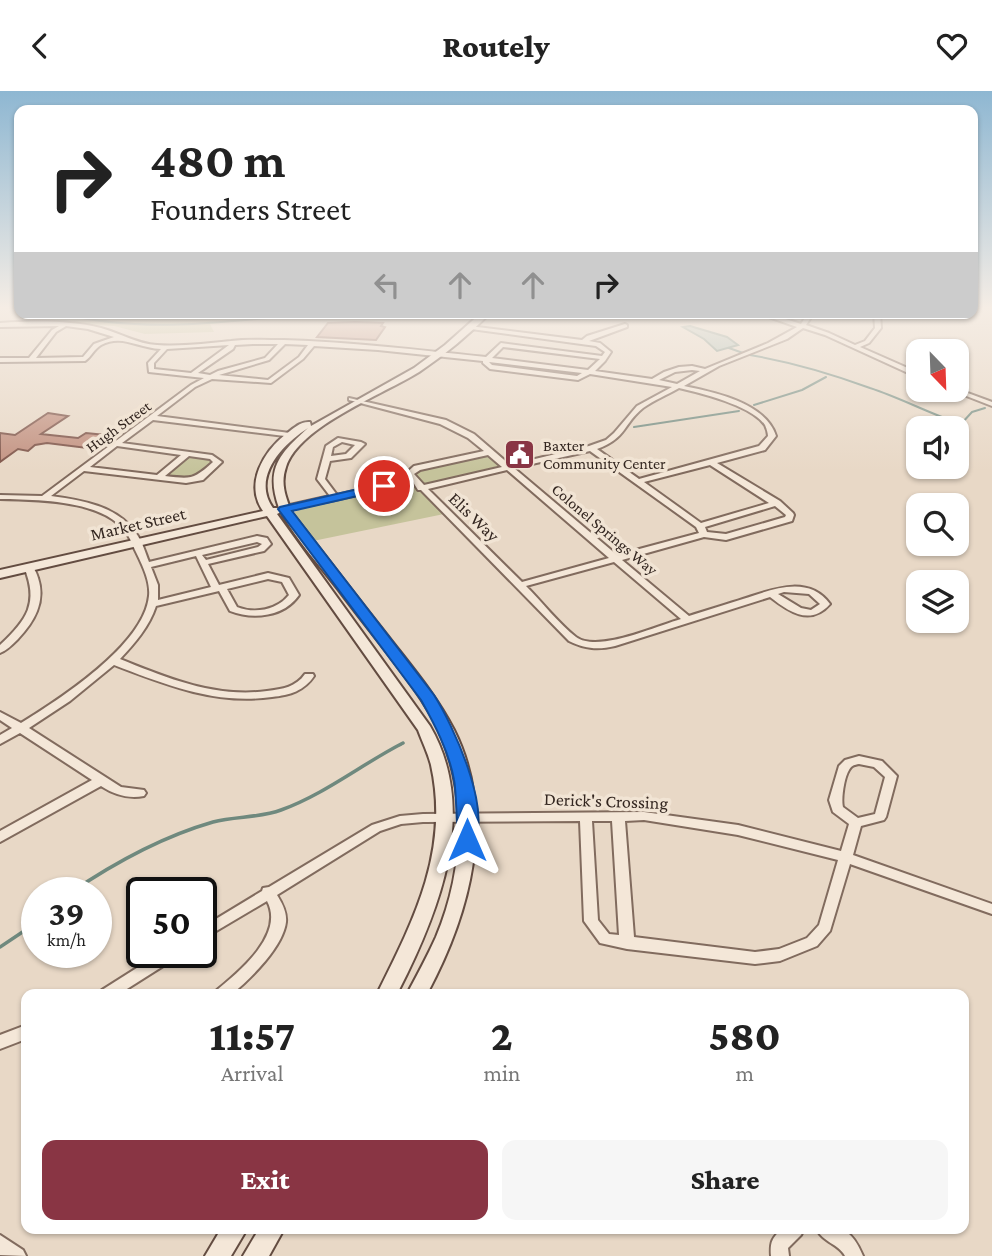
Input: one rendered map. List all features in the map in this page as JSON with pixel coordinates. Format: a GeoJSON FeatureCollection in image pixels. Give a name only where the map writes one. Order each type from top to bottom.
{"type":"FeatureCollection","features":[{"type":"Feature","properties":{"kind":"main road"},"geometry":{"type":"LineString","coordinates":[[420,989],[436,959],[465,866],[468,817],[457,758],[433,706],[261,494],[262,472],[267,459],[290,435],[406,376],[425,362]]}},
{"type":"Feature","properties":{"kind":"main road"},"geometry":{"type":"LineString","coordinates":[[356,400],[307,433],[287,452],[276,478],[277,511],[425,729],[439,768],[446,798],[439,872],[425,916],[389,989]]}},
{"type":"Feature","properties":{"kind":"main road","name":"Market Street"},"geometry":{"type":"LineString","coordinates":[[0,574],[277,511]]}},
{"type":"Feature","properties":{"kind":"main road"},"geometry":{"type":"LineString","coordinates":[[217,1256],[232,1234]]}},
{"type":"Feature","properties":{"kind":"main road"},"geometry":{"type":"LineString","coordinates":[[255,1256],[269,1234]]}},
{"type":"Feature","properties":{"kind":"street"},"geometry":{"type":"LineString","coordinates":[[152,362],[151,371],[269,382],[295,362]]}},
{"type":"Feature","properties":{"kind":"street"},"geometry":{"type":"LineString","coordinates":[[193,374],[210,362]]}},
{"type":"Feature","properties":{"kind":"street","name":"Hugh Street"},"geometry":{"type":"LineString","coordinates":[[44,498],[208,377],[256,362]]}},
{"type":"Feature","properties":{"kind":"street"},"geometry":{"type":"LineString","coordinates":[[485,362],[490,367],[569,378],[582,377],[600,362]]}},
{"type":"Feature","properties":{"kind":"street"},"geometry":{"type":"LineString","coordinates":[[421,488],[591,448],[610,441],[618,435],[633,412],[706,371],[728,362]]}},
{"type":"Feature","properties":{"kind":"street"},"geometry":{"type":"LineString","coordinates":[[889,362],[906,370]]}},
{"type":"Feature","properties":{"kind":"street"},"geometry":{"type":"LineString","coordinates":[[654,381],[678,368],[706,371]]}},
{"type":"Feature","properties":{"kind":"street"},"geometry":{"type":"LineString","coordinates":[[589,372],[678,386],[731,403],[769,424],[772,436],[762,448],[637,482]]}},
{"type":"Feature","properties":{"kind":"street"},"geometry":{"type":"LineString","coordinates":[[970,396],[992,404]]}},
{"type":"Feature","properties":{"kind":"street","name":"Colonel Springs Way"},"geometry":{"type":"LineString","coordinates":[[356,400],[443,422],[471,436],[687,619]]}},
{"type":"Feature","properties":{"kind":"street"},"geometry":{"type":"LineString","coordinates":[[154,418],[290,435]]}},
{"type":"Feature","properties":{"kind":"street"},"geometry":{"type":"LineString","coordinates":[[84,469],[196,480],[217,464],[216,458],[116,444]]}},
{"type":"Feature","properties":{"kind":"street"},"geometry":{"type":"LineString","coordinates":[[591,448],[702,530],[726,537],[789,519],[790,515],[777,503],[711,462]]}},
{"type":"Feature","properties":{"kind":"street"},"geometry":{"type":"LineString","coordinates":[[277,511],[412,479],[410,473],[414,469],[490,452]]}},
{"type":"Feature","properties":{"kind":"street"},"geometry":{"type":"LineString","coordinates":[[158,478],[187,454]]}},
{"type":"Feature","properties":{"kind":"street"},"geometry":{"type":"LineString","coordinates":[[327,459],[321,479],[335,498]]}},
{"type":"Feature","properties":{"kind":"street","name":"Elis Way"},"geometry":{"type":"LineString","coordinates":[[412,479],[578,642],[596,647],[611,644],[687,619]]}},
{"type":"Feature","properties":{"kind":"street"},"geometry":{"type":"LineString","coordinates":[[0,497],[44,498],[81,505],[113,517],[132,534],[153,587],[152,604],[136,633],[112,660],[73,694],[0,740]]}},
{"type":"Feature","properties":{"kind":"street"},"geometry":{"type":"LineString","coordinates":[[521,586],[618,558],[777,503]]}},
{"type":"Feature","properties":{"kind":"street"},"geometry":{"type":"LineString","coordinates":[[146,565],[257,539],[267,544],[261,549],[203,563]]}},
{"type":"Feature","properties":{"kind":"street"},"geometry":{"type":"LineString","coordinates":[[152,604],[219,588],[277,576],[286,580],[294,595],[289,603],[275,608],[247,614],[233,609],[219,588],[203,563],[198,553]]}},
{"type":"Feature","properties":{"kind":"street"},"geometry":{"type":"LineString","coordinates":[[0,650],[20,631],[35,610],[38,597],[29,567]]}},
{"type":"Feature","properties":{"kind":"street"},"geometry":{"type":"LineString","coordinates":[[687,619],[783,589],[807,590],[820,597],[825,604],[821,610],[814,612],[797,611],[771,593]]}},
{"type":"Feature","properties":{"kind":"street"},"geometry":{"type":"LineString","coordinates":[[112,660],[188,689],[224,696],[253,696],[289,691],[304,685],[309,676]]}},
{"type":"Feature","properties":{"kind":"street"},"geometry":{"type":"LineString","coordinates":[[0,715],[100,781],[118,791],[140,793]]}},
{"type":"Feature","properties":{"kind":"street"},"geometry":{"type":"LineString","coordinates":[[868,761],[887,770],[891,776],[880,817],[856,823],[837,809],[835,800],[843,769],[849,763],[868,761]]}},
{"type":"Feature","properties":{"kind":"street"},"geometry":{"type":"LineString","coordinates":[[0,837],[100,781]]}},
{"type":"Feature","properties":{"kind":"street"},"geometry":{"type":"LineString","coordinates":[[586,816],[591,921],[605,939],[755,958],[780,955],[812,942],[825,927],[856,823]]}},
{"type":"Feature","properties":{"kind":"street"},"geometry":{"type":"LineString","coordinates":[[618,816],[627,943]]}},
{"type":"Feature","properties":{"kind":"street","name":"Derick's Crossing"},"geometry":{"type":"LineString","coordinates":[[217,925],[376,828],[400,820],[468,817],[643,816],[738,830],[845,857],[992,909]]}},
{"type":"Feature","properties":{"kind":"street"},"geometry":{"type":"LineString","coordinates":[[227,989],[253,963],[278,930],[278,910],[268,892]]}},
{"type":"Feature","properties":{"kind":"street"},"geometry":{"type":"LineString","coordinates":[[115,989],[148,968]]}},
{"type":"Feature","properties":{"kind":"street"},"geometry":{"type":"LineString","coordinates":[[0,1042],[21,1035]]}},
{"type":"Feature","properties":{"kind":"street"},"geometry":{"type":"LineString","coordinates":[[780,1256],[779,1244],[788,1234]]}},
{"type":"Feature","properties":{"kind":"street"},"geometry":{"type":"LineString","coordinates":[[833,1234],[849,1245],[854,1256]]}},
{"type":"Feature","properties":{"kind":"street"},"geometry":{"type":"LineString","coordinates":[[0,1244],[17,1256]]}},
{"type":"Feature","properties":{"kind":"shaded area"},"geometry":{"type":"Polygon","coordinates":[[[489,455],[502,465],[429,484],[420,483],[412,473],[418,469],[489,455]]]}},
{"type":"Feature","properties":{"kind":"shaded area"},"geometry":{"type":"Polygon","coordinates":[[[191,456],[211,458],[215,462],[195,479],[165,476],[191,456]]]}},
{"type":"Feature","properties":{"kind":"shaded area"},"geometry":{"type":"Polygon","coordinates":[[[414,484],[444,514],[313,541],[294,513],[302,507],[414,484]]]}},
{"type":"Feature","properties":{"kind":"building"},"geometry":{"type":"Polygon","coordinates":[[[48,413],[68,416],[41,434],[78,438],[86,433],[106,435],[87,448],[47,443],[35,445],[28,451],[18,449],[0,462],[0,433],[15,435],[48,413]]]}},
{"type":"Feature","properties":{"kind":"waterway"},"geometry":{"type":"LineString","coordinates":[[784,362],[882,392],[961,424],[972,412],[985,408]]}},
{"type":"Feature","properties":{"kind":"waterway"},"geometry":{"type":"LineString","coordinates":[[754,405],[802,390],[826,377]]}},
{"type":"Feature","properties":{"kind":"waterway"},"geometry":{"type":"LineString","coordinates":[[634,427],[739,411]]}},
{"type":"Feature","properties":{"kind":"waterway"},"geometry":{"type":"LineString","coordinates":[[95,877],[175,835],[213,822],[273,813],[297,803],[403,743],[400,745]]}},
{"type":"Feature","properties":{"kind":"waterway"},"geometry":{"type":"LineString","coordinates":[[0,947],[21,933]]}},
{"type":"Feature","properties":{"kind":"place","name":"Baxter Community Center"},"geometry":{"type":"Point","coordinates":[520,454]}},
{"type":"Feature","properties":{"kind":"route"},"geometry":{"type":"LineString","coordinates":[[384,486],[284,509],[428,698],[445,728],[463,779],[468,817],[467,840]]}}]}
